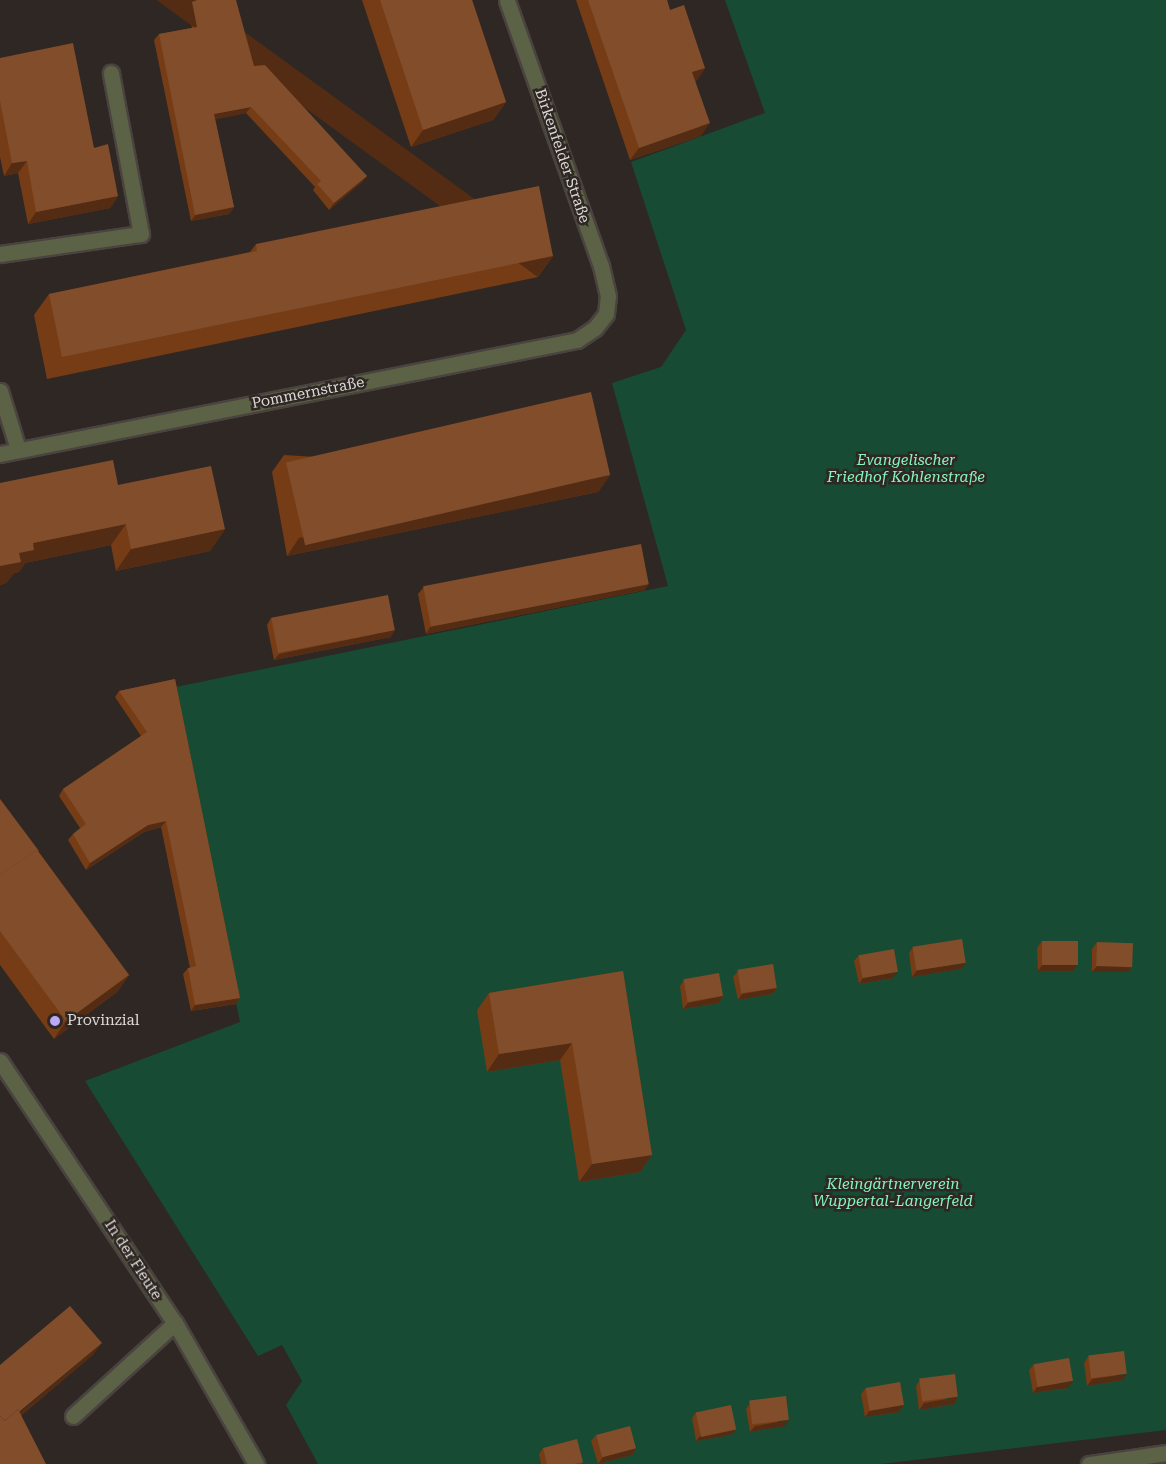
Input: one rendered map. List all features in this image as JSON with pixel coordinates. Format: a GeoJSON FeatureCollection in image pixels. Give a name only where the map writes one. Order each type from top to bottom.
{"type":"FeatureCollection","features":[{"type":"Feature","properties":{"kind":"street","name":"Birkenfelder Straße"},"geometry":{"type":"LineString","coordinates":[[507,0],[601,266],[608,296],[606,314]]}},
{"type":"Feature","properties":{"kind":"street"},"geometry":{"type":"LineString","coordinates":[[0,254],[141,234],[111,73]]}},
{"type":"Feature","properties":{"kind":"street","name":"Pommernstraße"},"geometry":{"type":"LineString","coordinates":[[0,454],[577,340],[595,328],[606,314]]}},
{"type":"Feature","properties":{"kind":"street"},"geometry":{"type":"LineString","coordinates":[[0,391],[18,450]]}},
{"type":"Feature","properties":{"kind":"street","name":"In der Fleute"},"geometry":{"type":"LineString","coordinates":[[0,1061],[7,1084],[175,1323],[256,1464]]}},
{"type":"Feature","properties":{"kind":"street"},"geometry":{"type":"LineString","coordinates":[[73,1416],[175,1323]]}},
{"type":"Feature","properties":{"kind":"street"},"geometry":{"type":"LineString","coordinates":[[1089,1464],[1166,1453]]}},
{"type":"Feature","properties":{"kind":"green space"},"geometry":{"type":"Polygon","coordinates":[[[725,0],[1166,0],[1166,1430],[881,1464],[318,1464],[286,1405],[302,1381],[282,1345],[258,1356],[85,1081],[240,1022],[171,688],[668,586],[612,383],[661,367],[686,330],[631,162],[765,113],[725,0]]]}},
{"type":"Feature","properties":{"kind":"building"},"geometry":{"type":"Polygon","coordinates":[[[236,0],[254,66],[265,65],[367,176],[334,203],[317,184],[321,181],[251,107],[214,114],[234,207],[195,215],[159,34],[197,27],[192,2],[236,0]]]}},
{"type":"Feature","properties":{"kind":"building"},"geometry":{"type":"Polygon","coordinates":[[[380,0],[472,0],[506,102],[423,130],[380,0]]]}},
{"type":"Feature","properties":{"kind":"building"},"geometry":{"type":"Polygon","coordinates":[[[588,0],[667,0],[670,10],[684,5],[705,68],[692,72],[710,123],[639,148],[588,0]]]}},
{"type":"Feature","properties":{"kind":"building"},"geometry":{"type":"Polygon","coordinates":[[[73,43],[94,148],[108,144],[118,196],[36,212],[27,161],[12,163],[0,101],[0,58],[73,43]]]}},
{"type":"Feature","properties":{"kind":"building"},"geometry":{"type":"Polygon","coordinates":[[[539,186],[553,256],[62,357],[49,294],[257,251],[256,244],[539,186]]]}},
{"type":"Feature","properties":{"kind":"building"},"geometry":{"type":"Polygon","coordinates":[[[591,392],[610,475],[305,545],[286,462],[591,392]]]}},
{"type":"Feature","properties":{"kind":"building"},"geometry":{"type":"Polygon","coordinates":[[[113,460],[118,485],[211,466],[225,529],[131,549],[126,524],[33,543],[34,550],[19,553],[21,562],[0,566],[0,483],[113,460]]]}},
{"type":"Feature","properties":{"kind":"building"},"geometry":{"type":"Polygon","coordinates":[[[641,544],[649,584],[431,627],[423,586],[641,544]]]}},
{"type":"Feature","properties":{"kind":"building"},"geometry":{"type":"Polygon","coordinates":[[[388,595],[395,630],[278,653],[271,618],[388,595]]]}},
{"type":"Feature","properties":{"kind":"building"},"geometry":{"type":"Polygon","coordinates":[[[175,679],[240,998],[195,1005],[188,968],[196,966],[166,821],[148,825],[90,863],[73,834],[86,824],[63,789],[147,732],[119,691],[175,679]]]}},
{"type":"Feature","properties":{"kind":"building"},"geometry":{"type":"Polygon","coordinates":[[[0,799],[39,851],[37,850],[0,875],[0,799]]]}},
{"type":"Feature","properties":{"kind":"building"},"geometry":{"type":"Polygon","coordinates":[[[37,850],[129,975],[66,1021],[0,931],[0,875],[37,850]]]}},
{"type":"Feature","properties":{"kind":"building"},"geometry":{"type":"Polygon","coordinates":[[[962,939],[966,963],[916,971],[913,947],[962,939]]]}},
{"type":"Feature","properties":{"kind":"building"},"geometry":{"type":"Polygon","coordinates":[[[1042,941],[1078,941],[1078,965],[1042,965],[1042,941]]]}},
{"type":"Feature","properties":{"kind":"building"},"geometry":{"type":"Polygon","coordinates":[[[1097,942],[1133,943],[1132,967],[1096,966],[1097,942]]]}},
{"type":"Feature","properties":{"kind":"building"},"geometry":{"type":"Polygon","coordinates":[[[894,949],[898,972],[863,978],[859,955],[894,949]]]}},
{"type":"Feature","properties":{"kind":"building"},"geometry":{"type":"Polygon","coordinates":[[[773,964],[777,988],[741,993],[737,970],[773,964]]]}},
{"type":"Feature","properties":{"kind":"building"},"geometry":{"type":"Polygon","coordinates":[[[623,971],[652,1155],[592,1164],[572,1043],[499,1054],[489,993],[623,971]]]}},
{"type":"Feature","properties":{"kind":"building"},"geometry":{"type":"Polygon","coordinates":[[[719,973],[723,996],[688,1002],[684,979],[719,973]]]}},
{"type":"Feature","properties":{"kind":"building"},"geometry":{"type":"Polygon","coordinates":[[[70,1306],[102,1343],[5,1421],[0,1416],[0,1365],[70,1306]]]}},
{"type":"Feature","properties":{"kind":"building"},"geometry":{"type":"Polygon","coordinates":[[[1124,1351],[1127,1374],[1091,1378],[1088,1355],[1124,1351]]]}},
{"type":"Feature","properties":{"kind":"building"},"geometry":{"type":"Polygon","coordinates":[[[1069,1358],[1073,1381],[1038,1387],[1034,1364],[1069,1358]]]}},
{"type":"Feature","properties":{"kind":"building"},"geometry":{"type":"Polygon","coordinates":[[[955,1374],[958,1397],[922,1401],[919,1378],[955,1374]]]}},
{"type":"Feature","properties":{"kind":"building"},"geometry":{"type":"Polygon","coordinates":[[[900,1382],[904,1405],[870,1411],[866,1388],[900,1382]]]}},
{"type":"Feature","properties":{"kind":"building"},"geometry":{"type":"Polygon","coordinates":[[[786,1396],[789,1420],[752,1424],[749,1401],[786,1396]]]}},
{"type":"Feature","properties":{"kind":"building"},"geometry":{"type":"Polygon","coordinates":[[[731,1405],[736,1429],[701,1437],[696,1412],[731,1405]]]}},
{"type":"Feature","properties":{"kind":"building"},"geometry":{"type":"Polygon","coordinates":[[[18,1409],[46,1464],[0,1464],[0,1416],[5,1421],[18,1409]]]}},
{"type":"Feature","properties":{"kind":"building"},"geometry":{"type":"Polygon","coordinates":[[[630,1426],[636,1448],[602,1457],[596,1435],[630,1426]]]}},
{"type":"Feature","properties":{"kind":"building"},"geometry":{"type":"Polygon","coordinates":[[[577,1439],[583,1462],[547,1464],[543,1448],[577,1439]]]}},
{"type":"Feature","properties":{"kind":"place","name":"Provinzial"},"geometry":{"type":"Point","coordinates":[55,1021]}},
{"type":"Feature","properties":{"kind":"park label","name":"Evangelischer Friedhof Kohlenstraße"},"geometry":{"type":"Point","coordinates":[906,468]}},
{"type":"Feature","properties":{"kind":"park label","name":"Kleingärtnerverein Wuppertal-Langerfeld"},"geometry":{"type":"Point","coordinates":[893,1192]}}]}
